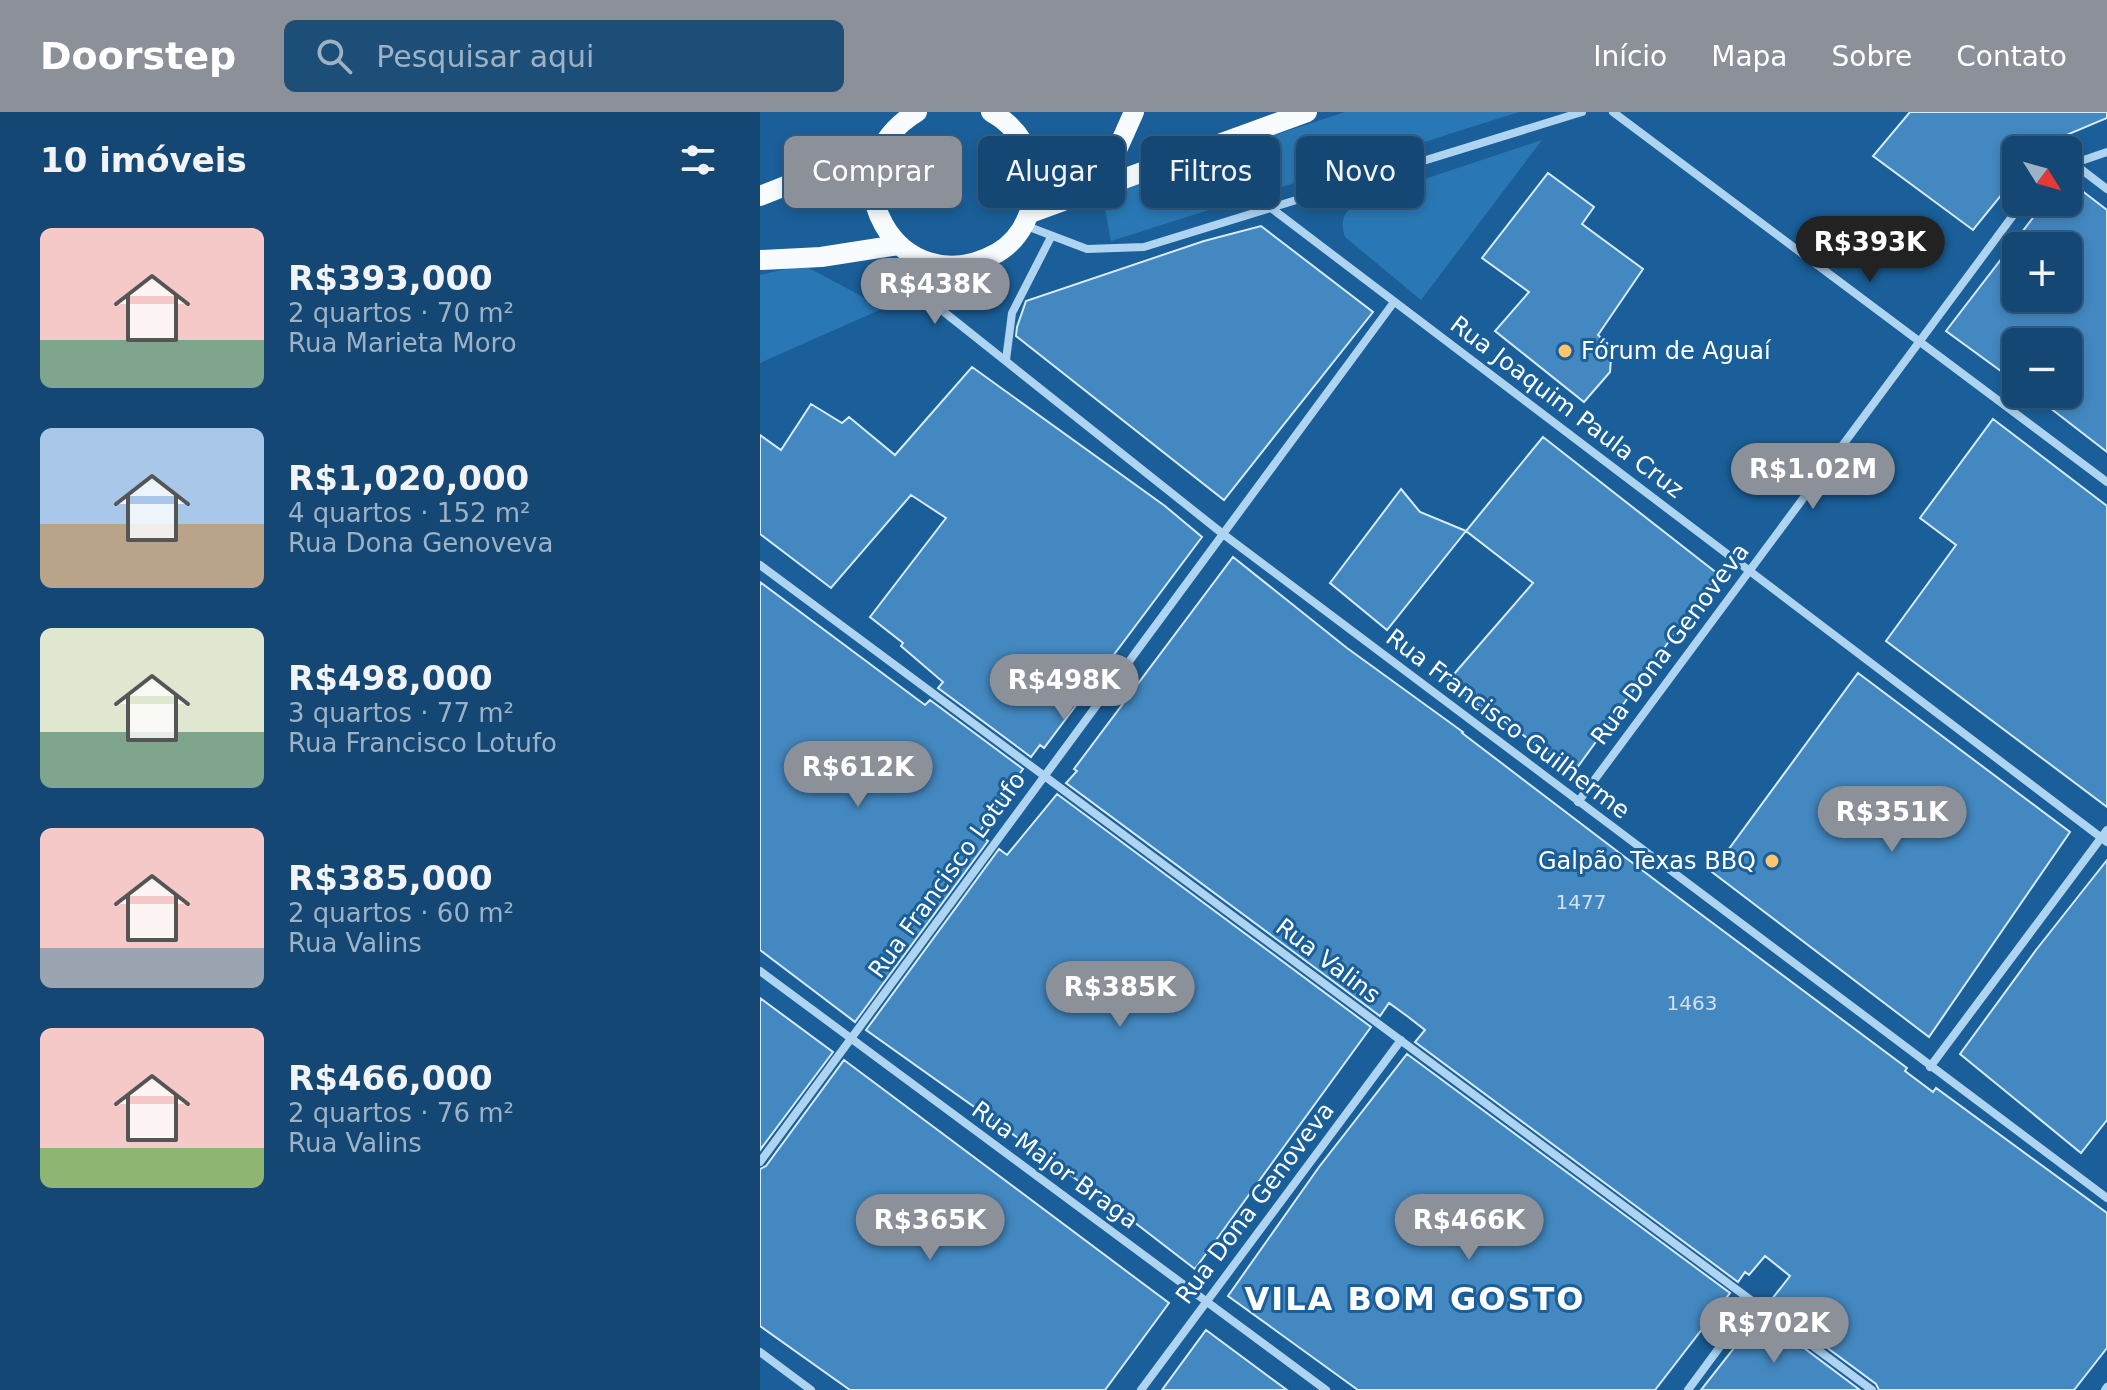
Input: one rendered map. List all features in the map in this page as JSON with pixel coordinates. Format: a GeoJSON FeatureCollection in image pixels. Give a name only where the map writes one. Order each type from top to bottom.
{"type":"FeatureCollection","features":[{"type":"Feature","properties":{"kind":"main road"},"geometry":{"type":"LineString","coordinates":[[890,136],[903,120],[917,112]]}},
{"type":"Feature","properties":{"kind":"main road"},"geometry":{"type":"LineString","coordinates":[[876,208],[882,224],[903,249],[931,263],[957,267],[981,262],[1004,249],[1027,219],[1035,178],[1029,152],[1015,129],[991,112]]}},
{"type":"Feature","properties":{"kind":"main road"},"geometry":{"type":"LineString","coordinates":[[1123,136],[1134,112]]}},
{"type":"Feature","properties":{"kind":"main road"},"geometry":{"type":"LineString","coordinates":[[1125,179],[1307,112]]}},
{"type":"Feature","properties":{"kind":"main road"},"geometry":{"type":"LineString","coordinates":[[760,196],[784,186]]}},
{"type":"Feature","properties":{"kind":"main road"},"geometry":{"type":"LineString","coordinates":[[1027,219],[1053,208]]}},
{"type":"Feature","properties":{"kind":"main road"},"geometry":{"type":"LineString","coordinates":[[760,260],[903,249]]}},
{"type":"Feature","properties":{"kind":"street"},"geometry":{"type":"LineString","coordinates":[[1280,205],[1582,112]]}},
{"type":"Feature","properties":{"kind":"street"},"geometry":{"type":"LineString","coordinates":[[1613,112],[2107,482]]}},
{"type":"Feature","properties":{"kind":"street"},"geometry":{"type":"LineString","coordinates":[[2082,160],[2107,152]]}},
{"type":"Feature","properties":{"kind":"street"},"geometry":{"type":"LineString","coordinates":[[2082,172],[2107,189]]}},
{"type":"Feature","properties":{"kind":"street"},"geometry":{"type":"LineString","coordinates":[[1027,219],[1051,237],[1087,249],[1144,247],[1271,208]]}},
{"type":"Feature","properties":{"kind":"street","name":"Rua Joaquim Paula Cruz"},"geometry":{"type":"LineString","coordinates":[[1271,208],[2105,837]]}},
{"type":"Feature","properties":{"kind":"street","name":"Rua Dona Genoveva"},"geometry":{"type":"LineString","coordinates":[[1578,802],[2013,216]]}},
{"type":"Feature","properties":{"kind":"street"},"geometry":{"type":"LineString","coordinates":[[1006,360],[1012,313],[1051,237]]}},
{"type":"Feature","properties":{"kind":"street","name":"Rua Francisco Guilherme"},"geometry":{"type":"LineString","coordinates":[[903,249],[939,308],[1223,534],[2107,1198]]}},
{"type":"Feature","properties":{"kind":"street","name":"Rua Francisco Lotufo"},"geometry":{"type":"LineString","coordinates":[[760,1162],[1394,302]]}},
{"type":"Feature","properties":{"kind":"street","name":"Rua Valins"},"geometry":{"type":"LineString","coordinates":[[761,569],[1872,1390]]}},
{"type":"Feature","properties":{"kind":"street"},"geometry":{"type":"LineString","coordinates":[[1930,1067],[2105,837]]}},
{"type":"Feature","properties":{"kind":"street","name":"Rua Major Braga"},"geometry":{"type":"LineString","coordinates":[[760,971],[1326,1390]]}},
{"type":"Feature","properties":{"kind":"street","name":"Rua Dona Genoveva"},"geometry":{"type":"LineString","coordinates":[[1141,1390],[1401,1040]]}},
{"type":"Feature","properties":{"kind":"street"},"geometry":{"type":"LineString","coordinates":[[1688,1390],[1753,1302]]}},
{"type":"Feature","properties":{"kind":"street"},"geometry":{"type":"LineString","coordinates":[[760,1352],[811,1390]]}},
{"type":"Feature","properties":{"kind":"shaded area"},"geometry":{"type":"Polygon","coordinates":[[[1345,112],[1519,112],[1424,142],[1424,136],[1296,136],[1296,183],[1280,188],[1280,136],[1272,136],[1345,112]]]}},
{"type":"Feature","properties":{"kind":"shaded area"},"geometry":{"type":"Polygon","coordinates":[[[1542,140],[1421,300],[1345,237],[1343,225],[1344,216],[1350,208],[1424,208],[1424,179],[1542,140]]]}},
{"type":"Feature","properties":{"kind":"shaded area"},"geometry":{"type":"Polygon","coordinates":[[[1141,179],[1141,208],[1215,208],[1111,241],[1105,208],[1125,208],[1125,184],[1141,179]]]}},
{"type":"Feature","properties":{"kind":"shaded area"},"geometry":{"type":"Polygon","coordinates":[[[803,265],[884,308],[760,363],[760,275],[803,265]]]}},
{"type":"Feature","properties":{"kind":"building"},"geometry":{"type":"Polygon","coordinates":[[[1910,112],[2107,112],[2107,118],[2064,136],[2002,136],[2002,194],[1973,230],[1873,156],[1910,112]]]}},
{"type":"Feature","properties":{"kind":"building"},"geometry":{"type":"Polygon","coordinates":[[[1548,173],[1594,207],[1582,224],[1643,269],[1598,335],[1608,344],[1610,372],[1584,402],[1495,331],[1529,292],[1482,258],[1548,173]]]}},
{"type":"Feature","properties":{"kind":"building"},"geometry":{"type":"Polygon","coordinates":[[[2082,191],[2107,210],[2107,452],[2050,408],[2082,408],[2082,328],[2002,328],[2002,372],[1946,331],[2002,258],[2002,312],[2082,312],[2082,232],[2022,232],[2034,216],[2082,216],[2082,191]]]}},
{"type":"Feature","properties":{"kind":"building"},"geometry":{"type":"Polygon","coordinates":[[[1261,226],[1373,312],[1224,500],[1016,336],[1017,327],[1026,301],[1204,241],[1261,226]]]}},
{"type":"Feature","properties":{"kind":"building"},"geometry":{"type":"Polygon","coordinates":[[[972,367],[1165,506],[1202,537],[1044,748],[1040,745],[1031,757],[938,688],[943,682],[901,646],[903,643],[870,617],[946,518],[911,495],[831,588],[760,534],[760,435],[781,450],[811,404],[842,423],[849,417],[895,455],[972,367]]]}},
{"type":"Feature","properties":{"kind":"building"},"geometry":{"type":"Polygon","coordinates":[[[1993,419],[2107,506],[2107,807],[1886,641],[1956,545],[1920,518],[1993,419]]]}},
{"type":"Feature","properties":{"kind":"building"},"geometry":{"type":"Polygon","coordinates":[[[1543,437],[1718,574],[1574,772],[1483,706],[1481,708],[1448,681],[1533,583],[1466,531],[1543,437]]]}},
{"type":"Feature","properties":{"kind":"building"},"geometry":{"type":"Polygon","coordinates":[[[1401,489],[1420,512],[1466,531],[1387,630],[1330,583],[1401,489]]]}},
{"type":"Feature","properties":{"kind":"building"},"geometry":{"type":"Polygon","coordinates":[[[1233,557],[1347,648],[1907,1068],[1905,1071],[1933,1092],[1936,1088],[2107,1213],[2107,1348],[2074,1390],[1879,1390],[1876,1384],[1768,1304],[1790,1276],[1765,1256],[1749,1275],[1745,1272],[1738,1282],[1415,1042],[1425,1030],[1407,1016],[1389,1003],[1380,1016],[1066,783],[1233,557]]]}},
{"type":"Feature","properties":{"kind":"building"},"geometry":{"type":"Polygon","coordinates":[[[760,582],[925,705],[930,700],[1023,769],[978,834],[988,841],[855,1022],[760,950],[760,582]]]}},
{"type":"Feature","properties":{"kind":"building"},"geometry":{"type":"Polygon","coordinates":[[[1858,673],[2070,832],[1929,1037],[1712,872],[1858,673]]]}},
{"type":"Feature","properties":{"kind":"building"},"geometry":{"type":"Polygon","coordinates":[[[1057,794],[1371,1027],[1195,1269],[1108,1202],[866,1030],[999,849],[1007,855],[1057,794]]]}},
{"type":"Feature","properties":{"kind":"building"},"geometry":{"type":"Polygon","coordinates":[[[2107,860],[2107,1120],[2081,1153],[1960,1054],[2107,860]]]}},
{"type":"Feature","properties":{"kind":"building"},"geometry":{"type":"Polygon","coordinates":[[[760,998],[833,1052],[760,1150],[760,998]]]}},
{"type":"Feature","properties":{"kind":"building"},"geometry":{"type":"Polygon","coordinates":[[[1407,1054],[1730,1293],[1655,1390],[1358,1390],[1228,1296],[1319,1167],[1407,1054]]]}},
{"type":"Feature","properties":{"kind":"building"},"geometry":{"type":"Polygon","coordinates":[[[844,1060],[1169,1303],[1105,1390],[850,1390],[760,1326],[760,1169],[766,1166],[844,1060]]]}},
{"type":"Feature","properties":{"kind":"building"},"geometry":{"type":"Polygon","coordinates":[[[1760,1315],[1860,1390],[1701,1390],[1760,1315]]]}},
{"type":"Feature","properties":{"kind":"building"},"geometry":{"type":"Polygon","coordinates":[[[1206,1330],[1287,1390],[1162,1390],[1206,1330]]]}},
{"type":"Feature","properties":{"kind":"place","name":"Fórum de Aguaí"},"geometry":{"type":"Point","coordinates":[1565,351]}},
{"type":"Feature","properties":{"kind":"place","name":"Galpão Texas BBQ"},"geometry":{"type":"Point","coordinates":[1772,861]}},
{"type":"Feature","properties":{"kind":"district","name":"VILA BOM GOSTO"},"geometry":{"type":"Point","coordinates":[1415,1299]}}]}
